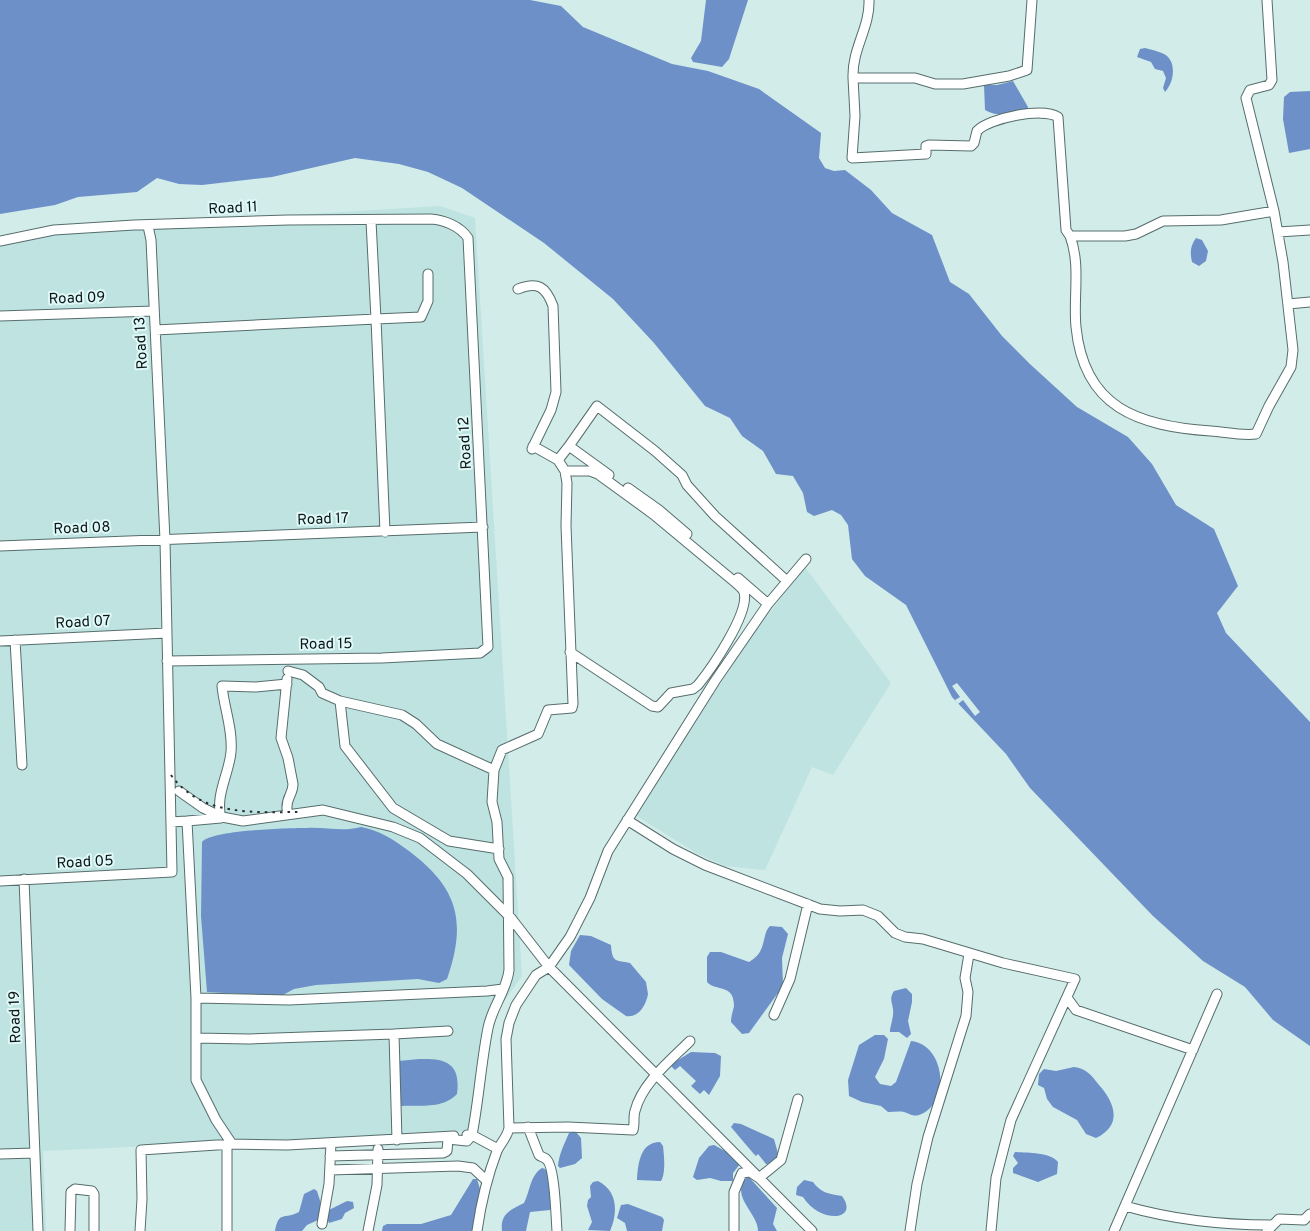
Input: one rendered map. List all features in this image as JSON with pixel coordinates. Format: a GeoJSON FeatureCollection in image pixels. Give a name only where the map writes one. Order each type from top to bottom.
{"type":"FeatureCollection","features":[{"type":"Feature","properties":{"kind":"street"},"geometry":{"type":"LineString","coordinates":[[869,0],[869,10],[853,61],[855,116],[852,158],[926,154],[926,146],[929,145],[971,146],[974,144],[977,131],[987,124],[1028,114],[1045,113],[1058,117],[1066,230],[1070,236],[1074,256],[1075,326],[1083,364],[1098,390],[1108,402],[1146,420],[1184,428],[1256,434],[1293,361],[1288,304],[1278,232],[1246,98],[1250,90],[1269,85],[1272,80],[1267,0]]}},
{"type":"Feature","properties":{"kind":"street"},"geometry":{"type":"LineString","coordinates":[[853,78],[915,78],[935,84],[949,84],[986,82],[1024,72],[1028,64],[1032,0]]}},
{"type":"Feature","properties":{"kind":"street"},"geometry":{"type":"LineString","coordinates":[[1070,236],[1125,236],[1136,234],[1163,221],[1221,220],[1274,211]]}},
{"type":"Feature","properties":{"kind":"street","name":"Road 11"},"geometry":{"type":"LineString","coordinates":[[0,240],[54,230],[288,220],[440,220],[465,233]]}},
{"type":"Feature","properties":{"kind":"street"},"geometry":{"type":"LineString","coordinates":[[371,221],[385,532]]}},
{"type":"Feature","properties":{"kind":"street","name":"Road 13"},"geometry":{"type":"LineString","coordinates":[[148,226],[151,240],[161,459],[172,872]]}},
{"type":"Feature","properties":{"kind":"street"},"geometry":{"type":"LineString","coordinates":[[1278,232],[1310,230]]}},
{"type":"Feature","properties":{"kind":"street","name":"Road 12"},"geometry":{"type":"LineString","coordinates":[[465,233],[470,246],[488,647],[485,652]]}},
{"type":"Feature","properties":{"kind":"street"},"geometry":{"type":"LineString","coordinates":[[155,330],[421,317],[424,314],[428,301],[428,274]]}},
{"type":"Feature","properties":{"kind":"street"},"geometry":{"type":"LineString","coordinates":[[330,1156],[442,1153],[447,1151],[448,1138],[467,1140],[472,1135],[488,1028],[493,1010],[508,979],[509,970],[508,876],[501,864],[498,822],[492,802],[494,770],[502,750],[538,734],[548,710],[572,708],[565,471],[558,460],[533,448],[551,410],[556,392],[553,306],[549,296],[538,286],[529,285],[518,289]]}},
{"type":"Feature","properties":{"kind":"street"},"geometry":{"type":"LineString","coordinates":[[1288,304],[1310,302]]}},
{"type":"Feature","properties":{"kind":"street","name":"Road 09"},"geometry":{"type":"LineString","coordinates":[[0,316],[154,311]]}},
{"type":"Feature","properties":{"kind":"street"},"geometry":{"type":"LineString","coordinates":[[558,460],[597,406],[655,450],[682,475],[687,485],[714,516],[787,581]]}},
{"type":"Feature","properties":{"kind":"street"},"geometry":{"type":"LineString","coordinates":[[569,446],[659,510],[768,604]]}},
{"type":"Feature","properties":{"kind":"street"},"geometry":{"type":"LineString","coordinates":[[565,471],[590,471],[621,490],[744,591],[740,616],[698,685],[689,690],[671,693],[658,707],[652,706],[570,652]]}},
{"type":"Feature","properties":{"kind":"street","name":"Road 17"},"geometry":{"type":"LineString","coordinates":[[164,540],[483,527]]}},
{"type":"Feature","properties":{"kind":"street","name":"Road 08"},"geometry":{"type":"LineString","coordinates":[[0,546],[164,540]]}},
{"type":"Feature","properties":{"kind":"street"},"geometry":{"type":"LineString","coordinates":[[477,1231],[487,1181],[498,1149],[508,1136],[506,1070],[509,1023],[526,988],[536,975],[549,967],[580,918],[608,851],[715,681],[768,604],[806,559]]}},
{"type":"Feature","properties":{"kind":"street","name":"Road 07"},"geometry":{"type":"LineString","coordinates":[[0,641],[167,633]]}},
{"type":"Feature","properties":{"kind":"street"},"geometry":{"type":"LineString","coordinates":[[15,640],[22,765]]}},
{"type":"Feature","properties":{"kind":"street","name":"Road 15"},"geometry":{"type":"LineString","coordinates":[[167,661],[382,658],[485,652]]}},
{"type":"Feature","properties":{"kind":"street"},"geometry":{"type":"LineString","coordinates":[[287,809],[287,797],[293,790],[293,784],[280,729],[287,684],[288,659]]}},
{"type":"Feature","properties":{"kind":"street"},"geometry":{"type":"LineString","coordinates":[[288,671],[303,675],[320,687],[322,693],[340,701],[402,716],[416,724],[437,744],[494,770]]}},
{"type":"Feature","properties":{"kind":"street"},"geometry":{"type":"LineString","coordinates":[[171,822],[221,818],[218,807],[231,751],[230,725],[222,686],[256,687],[287,684]]}},
{"type":"Feature","properties":{"kind":"street"},"geometry":{"type":"LineString","coordinates":[[340,701],[345,746],[393,808],[449,841],[499,849]]}},
{"type":"Feature","properties":{"kind":"street"},"geometry":{"type":"LineString","coordinates":[[179,790],[203,808],[222,817],[243,821],[323,810],[408,832],[431,845],[467,874],[509,916],[549,967],[812,1231]]}},
{"type":"Feature","properties":{"kind":"street"},"geometry":{"type":"LineString","coordinates":[[627,820],[673,849],[706,865],[808,904],[829,911],[862,910],[878,916],[895,933],[952,946],[969,954],[1075,979],[1068,999],[1011,1120],[996,1178],[991,1231]]}},
{"type":"Feature","properties":{"kind":"street"},"geometry":{"type":"LineString","coordinates":[[187,821],[196,998],[196,1080],[229,1144],[227,1231]]}},
{"type":"Feature","properties":{"kind":"street","name":"Road 05"},"geometry":{"type":"LineString","coordinates":[[0,880],[172,872]]}},
{"type":"Feature","properties":{"kind":"street","name":"Road 19"},"geometry":{"type":"LineString","coordinates":[[24,880],[38,1231]]}},
{"type":"Feature","properties":{"kind":"street"},"geometry":{"type":"LineString","coordinates":[[774,1016],[790,979],[808,904]]}},
{"type":"Feature","properties":{"kind":"street"},"geometry":{"type":"LineString","coordinates":[[910,1231],[917,1184],[928,1137],[966,1016],[968,992],[965,978],[969,954]]}},
{"type":"Feature","properties":{"kind":"street"},"geometry":{"type":"LineString","coordinates":[[196,998],[289,1000],[487,991],[503,988]]}},
{"type":"Feature","properties":{"kind":"street"},"geometry":{"type":"LineString","coordinates":[[1114,1231],[1217,994]]}},
{"type":"Feature","properties":{"kind":"street"},"geometry":{"type":"LineString","coordinates":[[1068,999],[1076,1010],[1193,1050]]}},
{"type":"Feature","properties":{"kind":"street"},"geometry":{"type":"LineString","coordinates":[[196,1038],[249,1039],[448,1031]]}},
{"type":"Feature","properties":{"kind":"street"},"geometry":{"type":"LineString","coordinates":[[394,1034],[397,1140]]}},
{"type":"Feature","properties":{"kind":"street"},"geometry":{"type":"LineString","coordinates":[[509,1128],[633,1130],[635,1111],[639,1101],[656,1075],[690,1041]]}},
{"type":"Feature","properties":{"kind":"street"},"geometry":{"type":"LineString","coordinates":[[759,1178],[781,1160],[798,1099]]}},
{"type":"Feature","properties":{"kind":"street"},"geometry":{"type":"LineString","coordinates":[[528,1127],[539,1155],[546,1159],[549,1166],[555,1197],[557,1231]]}},
{"type":"Feature","properties":{"kind":"street"},"geometry":{"type":"LineString","coordinates":[[140,1231],[140,1150],[229,1144],[258,1146],[378,1142],[472,1135],[498,1149]]}},
{"type":"Feature","properties":{"kind":"street"},"geometry":{"type":"LineString","coordinates":[[368,1231],[373,1213],[378,1168],[378,1142]]}},
{"type":"Feature","properties":{"kind":"street"},"geometry":{"type":"LineString","coordinates":[[322,1224],[330,1170],[330,1143]]}},
{"type":"Feature","properties":{"kind":"street"},"geometry":{"type":"LineString","coordinates":[[0,1154],[35,1153]]}},
{"type":"Feature","properties":{"kind":"street"},"geometry":{"type":"LineString","coordinates":[[330,1170],[464,1166],[473,1168],[487,1181]]}},
{"type":"Feature","properties":{"kind":"street"},"geometry":{"type":"LineString","coordinates":[[734,1231],[734,1192],[742,1173],[750,1172],[759,1178]]}},
{"type":"Feature","properties":{"kind":"street"},"geometry":{"type":"LineString","coordinates":[[70,1231],[69,1199],[71,1192],[75,1189],[92,1191],[94,1194],[94,1231]]}},
{"type":"Feature","properties":{"kind":"street"},"geometry":{"type":"LineString","coordinates":[[1126,1206],[1182,1219],[1214,1224],[1269,1228],[1279,1219],[1304,1220],[1310,1214]]}},
{"type":"Feature","properties":{"kind":"shaded area"},"geometry":{"type":"Polygon","coordinates":[[[440,206],[475,218],[522,976],[496,1013],[476,1131],[43,1151],[46,1231],[0,1231],[0,236],[20,232],[440,206]]]}},
{"type":"Feature","properties":{"kind":"shaded area"},"geometry":{"type":"Polygon","coordinates":[[[805,567],[891,683],[833,775],[812,767],[765,870],[725,866],[698,854],[635,815],[750,638],[805,567]]]}},
{"type":"Feature","properties":{"kind":"water"},"geometry":{"type":"Polygon","coordinates":[[[0,0],[530,0],[561,6],[583,27],[672,64],[708,71],[759,89],[821,133],[819,158],[825,168],[834,171],[845,170],[871,190],[892,213],[932,235],[950,282],[969,294],[1002,336],[1077,407],[1128,437],[1152,464],[1176,505],[1214,529],[1238,586],[1217,613],[1226,633],[1310,722],[1310,1046],[1273,1020],[1245,987],[1203,961],[1153,916],[1030,788],[1006,754],[952,697],[906,605],[865,576],[852,559],[848,525],[841,515],[832,510],[814,516],[807,512],[803,493],[793,476],[776,474],[763,451],[742,436],[730,418],[705,406],[654,343],[613,299],[544,243],[462,188],[428,172],[399,164],[355,158],[272,177],[202,185],[179,184],[157,178],[137,192],[78,197],[55,205],[0,214],[0,0]]]}},
{"type":"Feature","properties":{"kind":"water"},"geometry":{"type":"Polygon","coordinates":[[[706,0],[748,0],[729,59],[722,67],[693,62],[691,58],[701,41],[706,0]]]}},
{"type":"Feature","properties":{"kind":"water"},"geometry":{"type":"Polygon","coordinates":[[[1145,48],[1162,53],[1167,56],[1172,64],[1172,79],[1165,92],[1163,88],[1166,78],[1163,71],[1155,69],[1151,62],[1137,57],[1140,49],[1145,48]]]}},
{"type":"Feature","properties":{"kind":"water"},"geometry":{"type":"Polygon","coordinates":[[[1013,81],[1028,107],[1027,111],[995,114],[985,110],[984,85],[997,85],[1013,81]]]}},
{"type":"Feature","properties":{"kind":"water"},"geometry":{"type":"Polygon","coordinates":[[[1310,91],[1310,149],[1289,153],[1283,119],[1284,97],[1290,92],[1310,91]]]}},
{"type":"Feature","properties":{"kind":"water"},"geometry":{"type":"Polygon","coordinates":[[[1196,238],[1202,240],[1208,251],[1206,261],[1199,266],[1192,262],[1191,256],[1196,238]]]}},
{"type":"Feature","properties":{"kind":"water"},"geometry":{"type":"Polygon","coordinates":[[[361,827],[374,830],[386,836],[409,851],[426,865],[448,892],[454,907],[457,923],[453,958],[447,979],[439,983],[418,979],[316,985],[294,989],[281,996],[207,992],[201,916],[202,842],[220,835],[252,830],[297,828],[348,829],[361,827]]]}},
{"type":"Feature","properties":{"kind":"water"},"geometry":{"type":"Polygon","coordinates":[[[770,926],[782,927],[788,934],[782,958],[783,986],[749,1033],[742,1034],[731,1022],[734,1006],[731,994],[707,982],[707,957],[710,952],[721,952],[749,962],[755,958],[762,948],[767,929],[770,926]]]}},
{"type":"Feature","properties":{"kind":"water"},"geometry":{"type":"Polygon","coordinates":[[[580,935],[591,936],[611,945],[614,958],[618,961],[630,963],[646,982],[647,998],[644,1006],[638,1013],[626,1016],[602,999],[569,965],[571,951],[580,935]]]}},
{"type":"Feature","properties":{"kind":"water"},"geometry":{"type":"Polygon","coordinates":[[[906,988],[912,994],[908,1021],[911,1034],[907,1038],[899,1032],[890,1032],[893,1014],[892,996],[894,991],[906,988]]]}},
{"type":"Feature","properties":{"kind":"water"},"geometry":{"type":"Polygon","coordinates":[[[875,1035],[884,1035],[888,1039],[884,1059],[875,1077],[880,1084],[891,1086],[896,1082],[911,1041],[922,1045],[931,1052],[937,1063],[940,1075],[940,1088],[930,1109],[919,1115],[912,1115],[906,1112],[888,1112],[881,1106],[862,1102],[849,1096],[848,1080],[859,1045],[875,1035]]]}},
{"type":"Feature","properties":{"kind":"water"},"geometry":{"type":"Polygon","coordinates":[[[691,1052],[715,1053],[721,1056],[720,1076],[709,1095],[704,1090],[700,1094],[691,1086],[696,1081],[680,1066],[675,1070],[670,1065],[691,1052]]]}},
{"type":"Feature","properties":{"kind":"water"},"geometry":{"type":"Polygon","coordinates":[[[419,1059],[444,1061],[450,1064],[457,1075],[457,1094],[451,1099],[438,1104],[401,1106],[399,1061],[419,1059]]]}},
{"type":"Feature","properties":{"kind":"water"},"geometry":{"type":"Polygon","coordinates":[[[1074,1067],[1082,1069],[1091,1076],[1105,1092],[1112,1106],[1114,1113],[1110,1127],[1105,1133],[1096,1138],[1086,1134],[1077,1120],[1053,1107],[1047,1099],[1044,1088],[1038,1085],[1039,1074],[1044,1069],[1056,1071],[1074,1067]]]}},
{"type":"Feature","properties":{"kind":"water"},"geometry":{"type":"Polygon","coordinates":[[[734,1123],[741,1124],[774,1139],[779,1157],[772,1164],[766,1164],[758,1154],[756,1156],[753,1153],[731,1127],[734,1123]]]}},
{"type":"Feature","properties":{"kind":"water"},"geometry":{"type":"Polygon","coordinates":[[[576,1132],[581,1138],[582,1158],[575,1164],[560,1168],[558,1166],[561,1153],[569,1133],[576,1132]]]}},
{"type":"Feature","properties":{"kind":"water"},"geometry":{"type":"Polygon","coordinates":[[[660,1142],[663,1146],[664,1159],[664,1174],[661,1181],[637,1180],[639,1161],[644,1150],[653,1143],[660,1142]]]}},
{"type":"Feature","properties":{"kind":"water"},"geometry":{"type":"Polygon","coordinates":[[[714,1145],[727,1152],[740,1164],[733,1173],[733,1181],[721,1181],[710,1178],[697,1180],[693,1177],[699,1158],[709,1146],[714,1145]]]}},
{"type":"Feature","properties":{"kind":"water"},"geometry":{"type":"Polygon","coordinates":[[[1015,1152],[1050,1156],[1058,1162],[1057,1174],[1038,1182],[1013,1173],[1013,1168],[1018,1163],[1013,1156],[1015,1152]]]}},
{"type":"Feature","properties":{"kind":"water"},"geometry":{"type":"Polygon","coordinates":[[[542,1168],[545,1169],[551,1183],[552,1206],[550,1210],[530,1212],[526,1231],[502,1231],[505,1216],[511,1210],[524,1203],[535,1175],[542,1168]]]}},
{"type":"Feature","properties":{"kind":"water"},"geometry":{"type":"Polygon","coordinates":[[[748,1176],[777,1208],[773,1224],[777,1231],[758,1231],[754,1217],[742,1197],[743,1183],[748,1176]]]}},
{"type":"Feature","properties":{"kind":"water"},"geometry":{"type":"Polygon","coordinates":[[[473,1179],[477,1179],[480,1189],[472,1231],[382,1231],[383,1226],[387,1224],[421,1224],[451,1215],[473,1179]]]}},
{"type":"Feature","properties":{"kind":"water"},"geometry":{"type":"Polygon","coordinates":[[[804,1180],[813,1182],[819,1189],[833,1195],[842,1196],[846,1204],[846,1210],[836,1216],[819,1212],[810,1206],[803,1197],[796,1195],[797,1187],[804,1180]]]}},
{"type":"Feature","properties":{"kind":"water"},"geometry":{"type":"Polygon","coordinates":[[[598,1181],[605,1185],[613,1196],[615,1210],[610,1231],[588,1230],[592,1222],[587,1206],[588,1200],[591,1197],[590,1186],[593,1182],[598,1181]]]}},
{"type":"Feature","properties":{"kind":"water"},"geometry":{"type":"Polygon","coordinates":[[[314,1189],[317,1191],[322,1207],[318,1220],[307,1225],[302,1231],[275,1231],[278,1220],[299,1212],[304,1194],[314,1189]]]}},
{"type":"Feature","properties":{"kind":"water"},"geometry":{"type":"Polygon","coordinates":[[[347,1201],[353,1202],[354,1208],[345,1213],[342,1219],[329,1223],[327,1219],[329,1210],[347,1201]]]}},
{"type":"Feature","properties":{"kind":"water"},"geometry":{"type":"Polygon","coordinates":[[[628,1204],[662,1217],[664,1220],[662,1231],[627,1231],[625,1223],[617,1218],[621,1205],[628,1204]]]}},
{"type":"Feature","properties":{"kind":"pier"},"geometry":{"type":"Polygon","coordinates":[[[957,683],[980,712],[975,716],[963,700],[958,704],[955,700],[960,697],[952,686],[957,683]]]}},
{"type":"Feature","properties":{"kind":"railway"},"geometry":{"type":"LineString","coordinates":[[171,775],[183,789],[213,805],[247,811],[300,812]]}}]}
